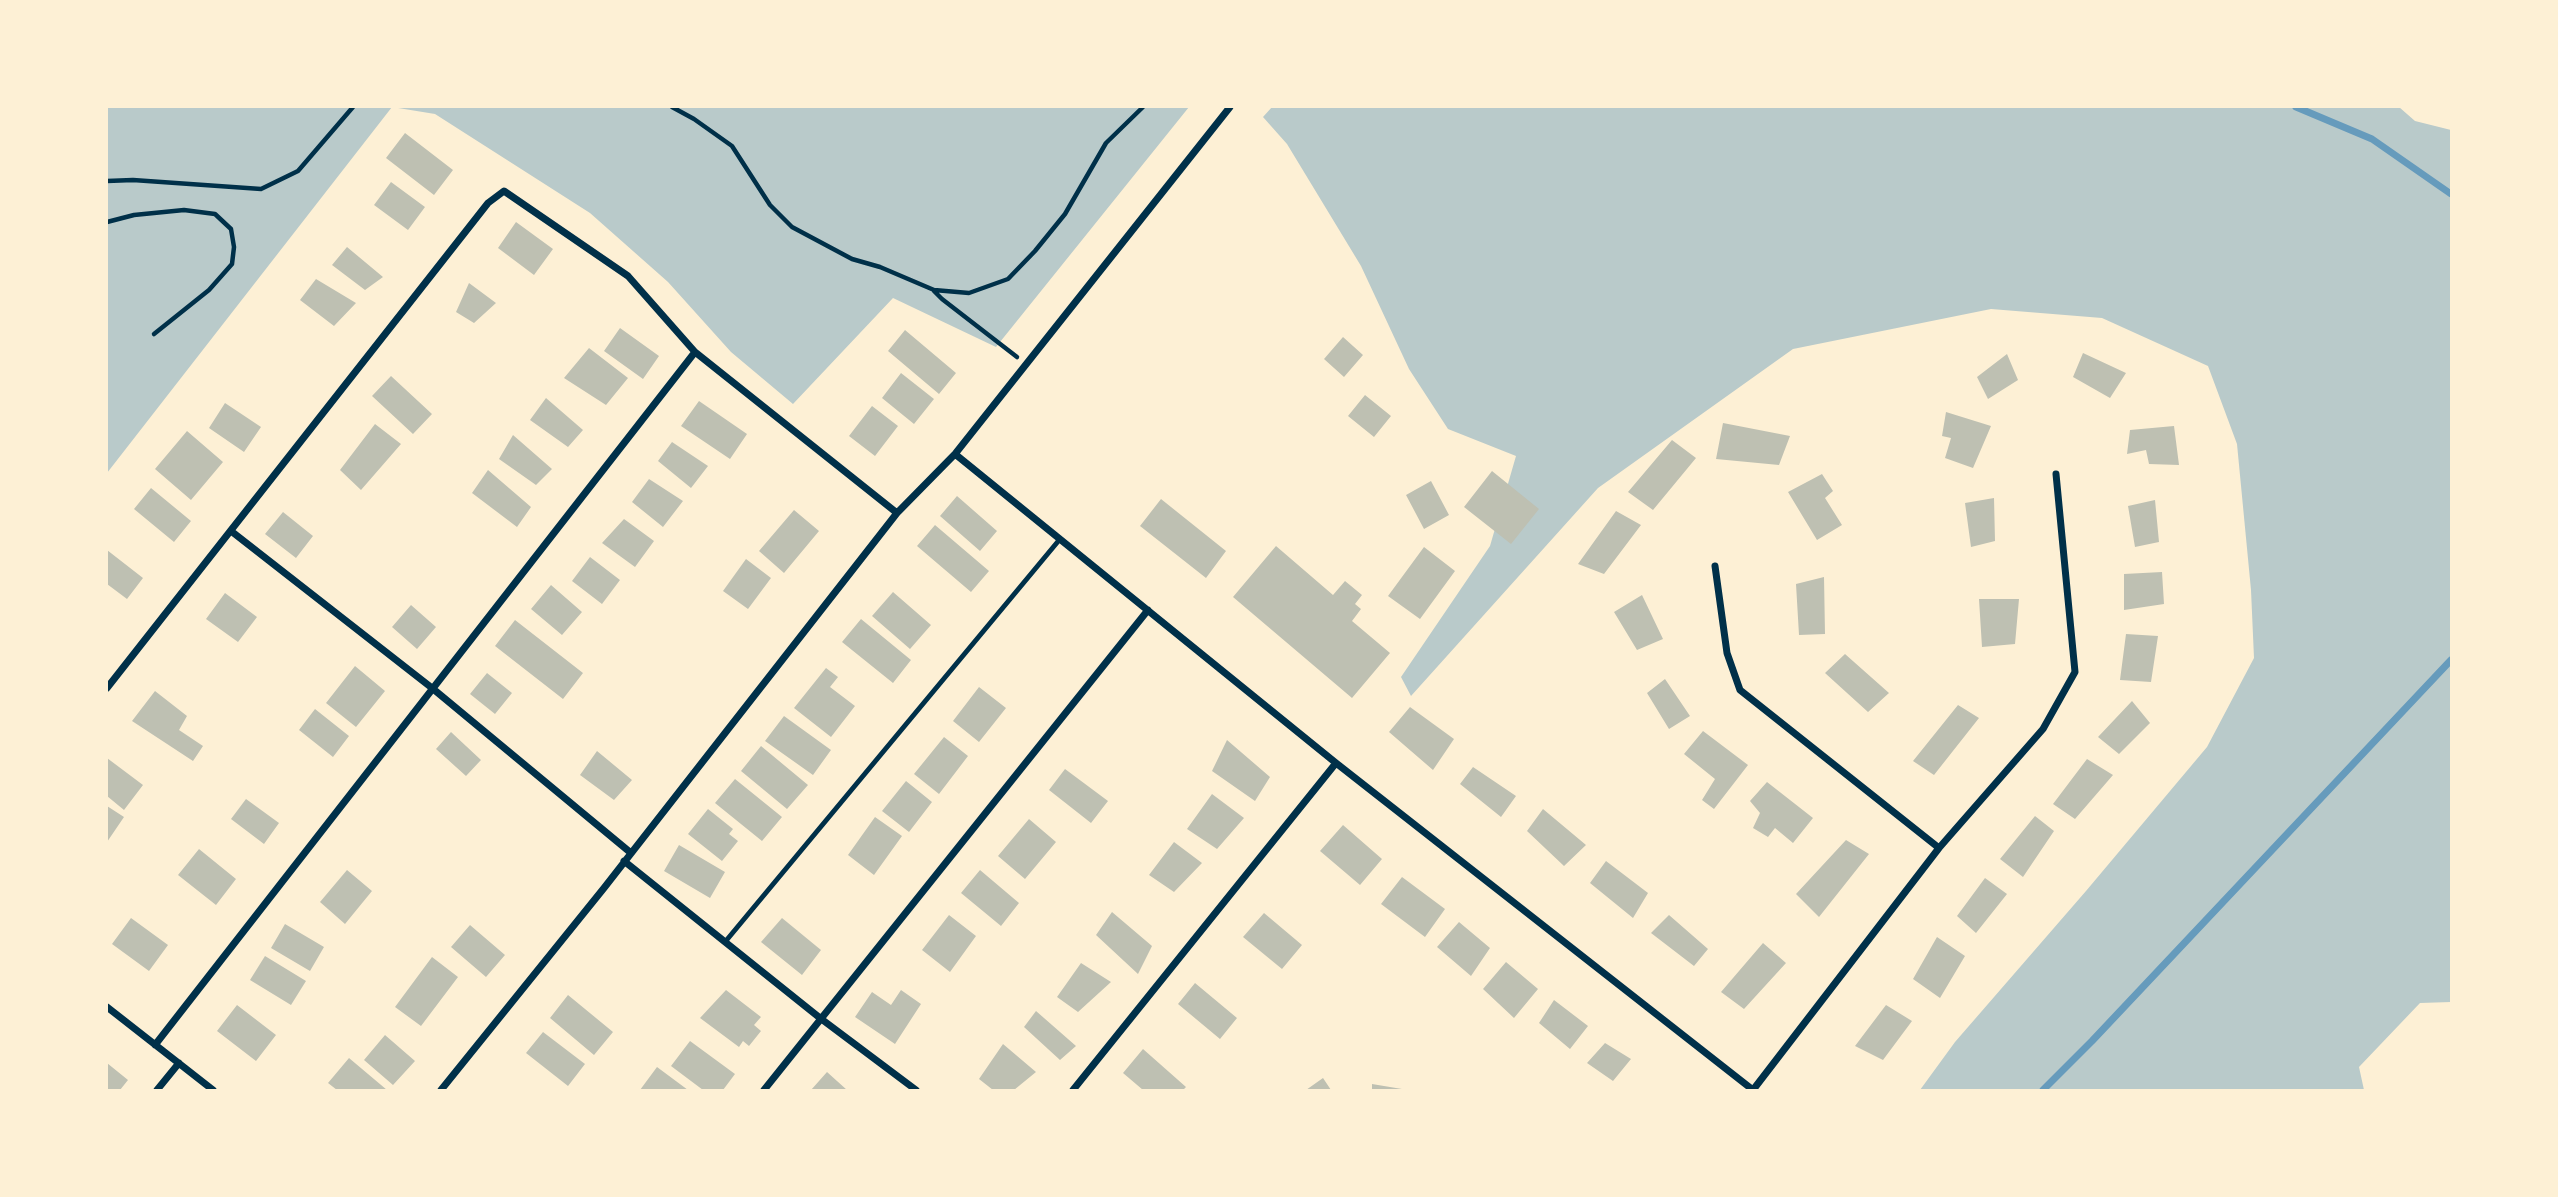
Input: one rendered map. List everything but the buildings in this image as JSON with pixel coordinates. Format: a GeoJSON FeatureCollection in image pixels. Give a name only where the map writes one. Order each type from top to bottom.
{"type":"FeatureCollection","features":[{"type":"Feature","properties":{"kind":"street"},"geometry":{"type":"LineString","coordinates":[[441,1090],[631,853],[897,513],[955,454],[1230,107]]}},
{"type":"Feature","properties":{"kind":"street"},"geometry":{"type":"LineString","coordinates":[[107,688],[488,203],[504,191],[628,276],[695,352],[897,513]]}},
{"type":"Feature","properties":{"kind":"street"},"geometry":{"type":"LineString","coordinates":[[155,1045],[695,352]]}},
{"type":"Feature","properties":{"kind":"street"},"geometry":{"type":"LineString","coordinates":[[955,454],[1336,763],[1753,1090],[1939,848],[2043,729],[2075,672],[2056,474]]}},
{"type":"Feature","properties":{"kind":"street"},"geometry":{"type":"LineString","coordinates":[[231,531],[432,688],[631,853]]}},
{"type":"Feature","properties":{"kind":"street"},"geometry":{"type":"LineString","coordinates":[[1715,566],[1727,653],[1740,690],[1939,848]]}},
{"type":"Feature","properties":{"kind":"street"},"geometry":{"type":"LineString","coordinates":[[764,1090],[1148,610]]}},
{"type":"Feature","properties":{"kind":"street"},"geometry":{"type":"LineString","coordinates":[[1073,1090],[1336,763]]}},
{"type":"Feature","properties":{"kind":"street"},"geometry":{"type":"LineString","coordinates":[[624,861],[820,1018],[916,1090]]}},
{"type":"Feature","properties":{"kind":"street"},"geometry":{"type":"LineString","coordinates":[[107,1007],[213,1090]]}},
{"type":"Feature","properties":{"kind":"street"},"geometry":{"type":"LineString","coordinates":[[157,1090],[179,1063]]}},
{"type":"Feature","properties":{"kind":"lane"},"geometry":{"type":"LineString","coordinates":[[725,942],[1060,539]]}},
{"type":"Feature","properties":{"kind":"path"},"geometry":{"type":"LineString","coordinates":[[107,181],[133,180],[261,189],[298,171],[353,107]]}},
{"type":"Feature","properties":{"kind":"path"},"geometry":{"type":"LineString","coordinates":[[672,107],[732,146],[770,205],[792,227],[852,259],[880,267],[934,290],[969,293],[1008,279],[1035,251],[1065,214],[1106,143],[1143,107]]}},
{"type":"Feature","properties":{"kind":"path"},"geometry":{"type":"LineString","coordinates":[[107,222],[135,215],[184,211],[215,214],[231,229],[234,247],[232,264],[209,290],[154,334]]}},
{"type":"Feature","properties":{"kind":"path"},"geometry":{"type":"LineString","coordinates":[[934,290],[1026,364]]}},
{"type":"Feature","properties":{"kind":"shaded area"},"geometry":{"type":"Polygon","coordinates":[[[107,107],[392,107],[107,473],[107,107]]]}},
{"type":"Feature","properties":{"kind":"shaded area"},"geometry":{"type":"Polygon","coordinates":[[[392,107],[1189,107],[996,347],[893,298],[793,404],[731,352],[668,282],[590,213],[435,114],[392,107]]]}},
{"type":"Feature","properties":{"kind":"shaded area"},"geometry":{"type":"Polygon","coordinates":[[[1272,107],[2399,107],[2415,121],[2451,130],[2451,1002],[2420,1003],[2359,1067],[2364,1090],[1920,1090],[1955,1042],[2207,747],[2254,658],[2251,590],[2237,444],[2208,366],[2102,318],[1991,309],[1793,349],[1598,488],[1411,696],[1401,677],[1490,546],[1516,456],[1448,429],[1409,369],[1361,266],[1287,144],[1263,117],[1272,107]]]}},
{"type":"Feature","properties":{"kind":"waterway"},"geometry":{"type":"LineString","coordinates":[[2296,107],[2372,139],[2451,194]]}},
{"type":"Feature","properties":{"kind":"waterway"},"geometry":{"type":"LineString","coordinates":[[2043,1090],[2451,660]]}}]}
